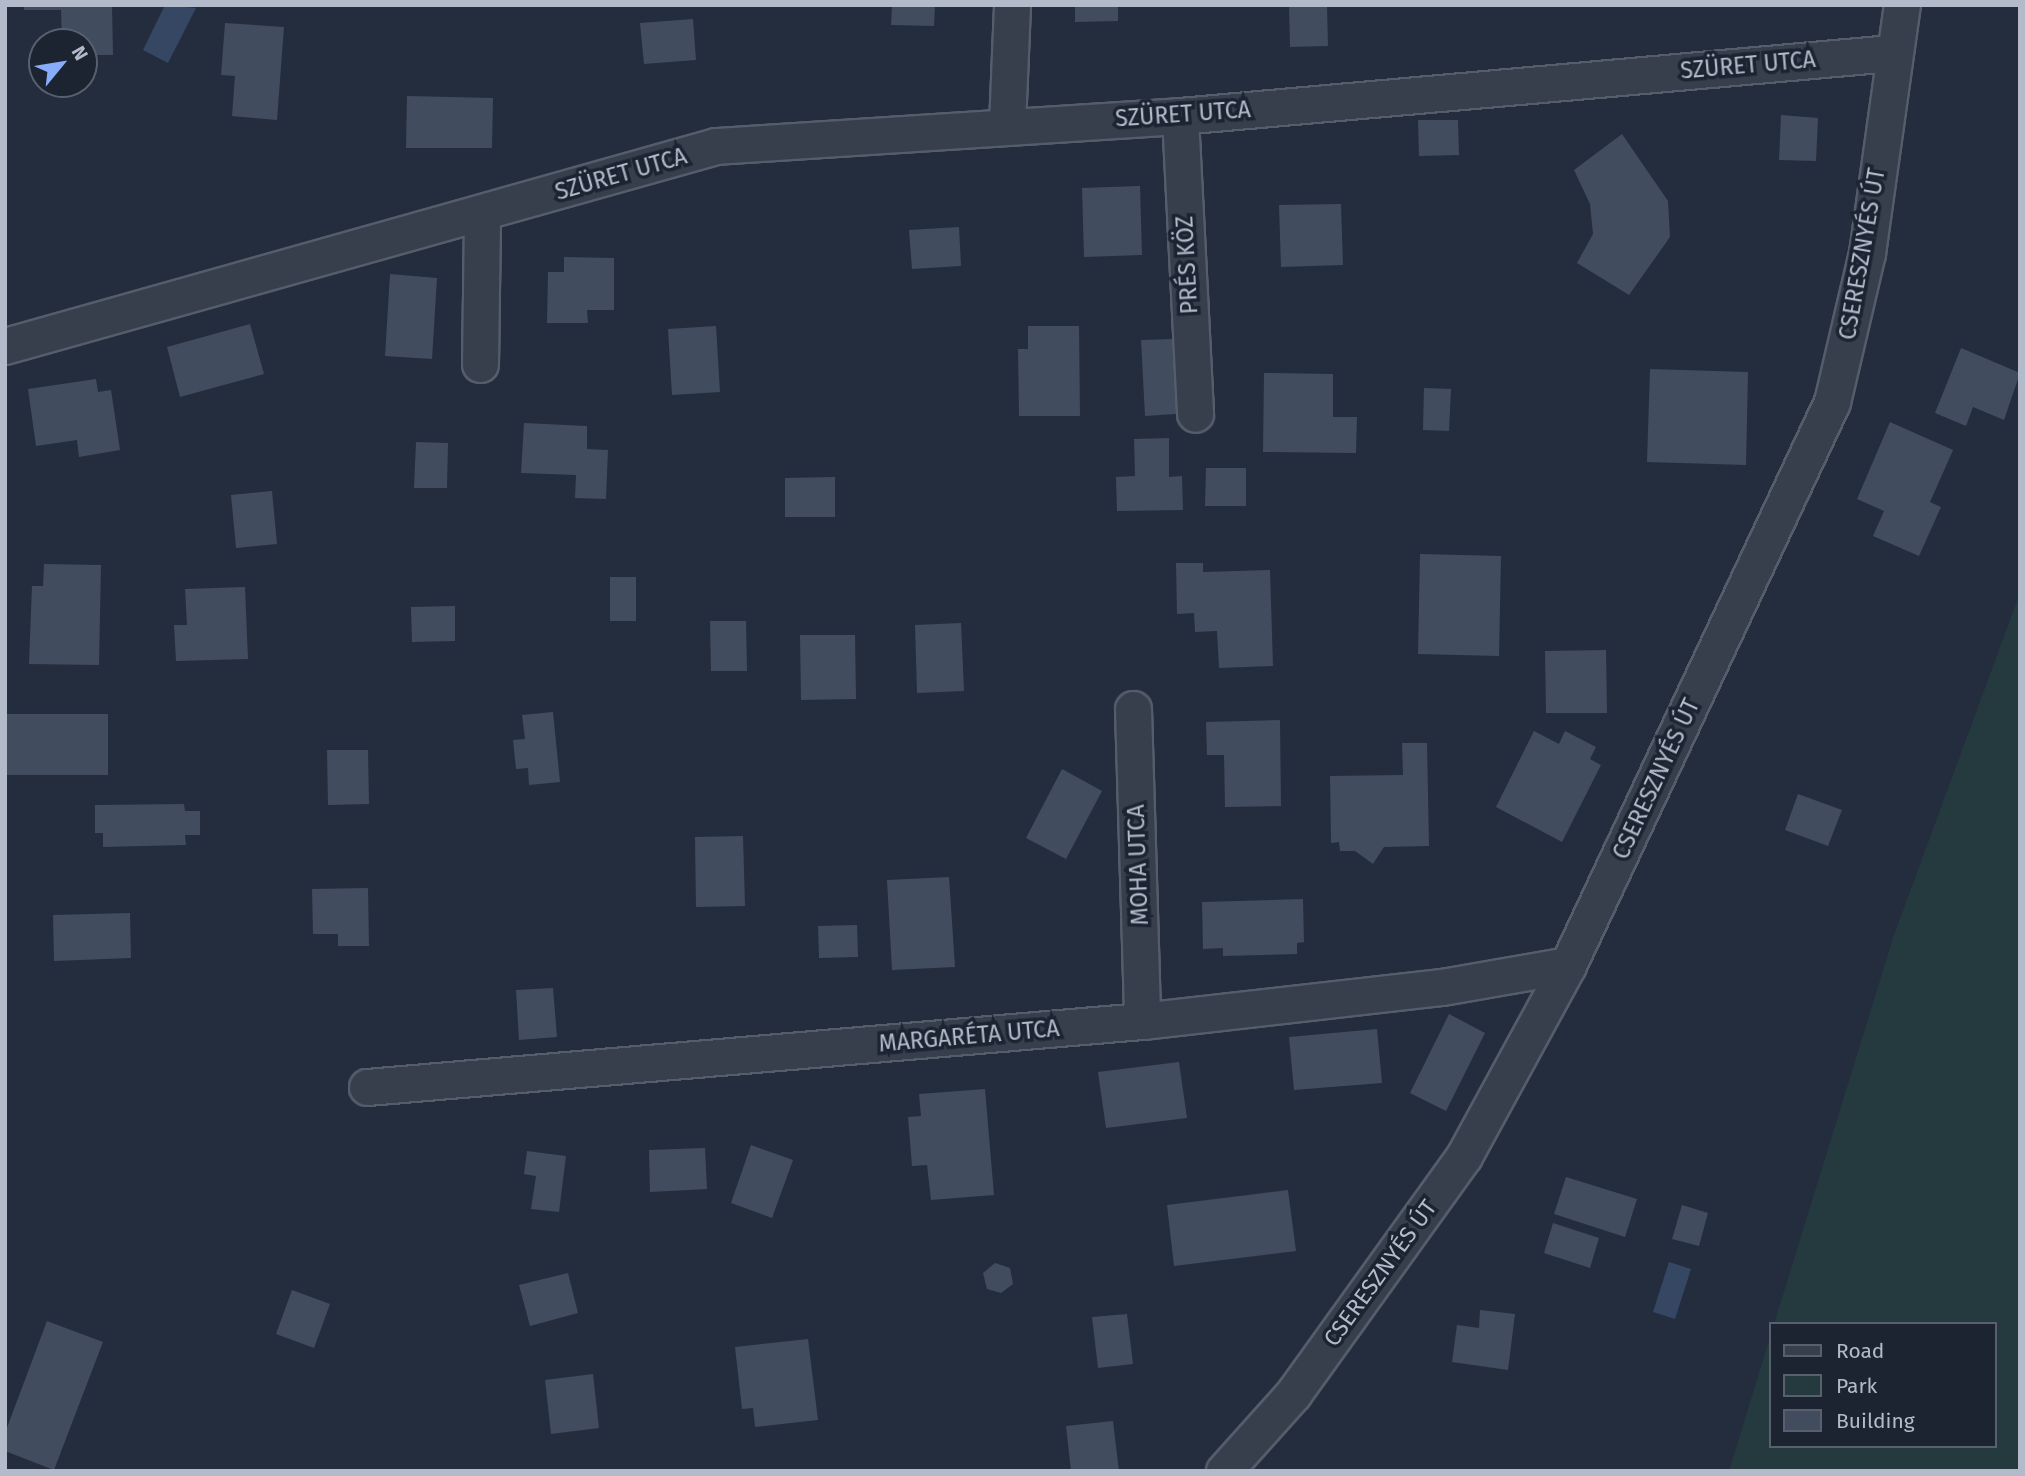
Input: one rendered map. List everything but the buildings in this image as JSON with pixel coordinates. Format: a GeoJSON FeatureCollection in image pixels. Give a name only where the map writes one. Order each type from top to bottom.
{"type":"FeatureCollection","features":[{"type":"Feature","properties":{"kind":"street"},"geometry":{"type":"LineString","coordinates":[[1007,125],[1012,5]]}},
{"type":"Feature","properties":{"kind":"street","name":"CSERESZNYÉS ÚT"},"geometry":{"type":"LineString","coordinates":[[1224,1471],[1293,1395],[1464,1156],[1568,965],[1832,402],[1867,253],[1892,53],[1902,5]]}},
{"type":"Feature","properties":{"kind":"street","name":"SZÜRET UTCA"},"geometry":{"type":"LineString","coordinates":[[5,346],[482,215],[716,146],[1007,125],[1180,116],[1892,53]]}},
{"type":"Feature","properties":{"kind":"street","name":"PRÉS KÖZ"},"geometry":{"type":"LineString","coordinates":[[1180,116],[1195,414]]}},
{"type":"Feature","properties":{"kind":"street"},"geometry":{"type":"LineString","coordinates":[[480,364],[482,215]]}},
{"type":"Feature","properties":{"kind":"street","name":"MOHA UTCA"},"geometry":{"type":"LineString","coordinates":[[1133,709],[1142,1021]]}},
{"type":"Feature","properties":{"kind":"street","name":"MARGARÉTA UTCA"},"geometry":{"type":"LineString","coordinates":[[367,1087],[1142,1021],[1442,987],[1568,965]]}},
{"type":"Feature","properties":{"kind":"green space"},"geometry":{"type":"Polygon","coordinates":[[[2020,593],[2020,1471],[1729,1471],[1770,1337],[1770,1448],[1997,1448],[1997,1322],[1775,1322],[1894,935],[2020,593]]]}},
{"type":"Feature","properties":{"kind":"water"},"geometry":{"type":"Polygon","coordinates":[[[165,5],[196,8],[168,63],[143,50],[165,5]]]}},
{"type":"Feature","properties":{"kind":"water"},"geometry":{"type":"Polygon","coordinates":[[[1669,1262],[1691,1269],[1675,1319],[1653,1312],[1669,1262]]]}}]}
